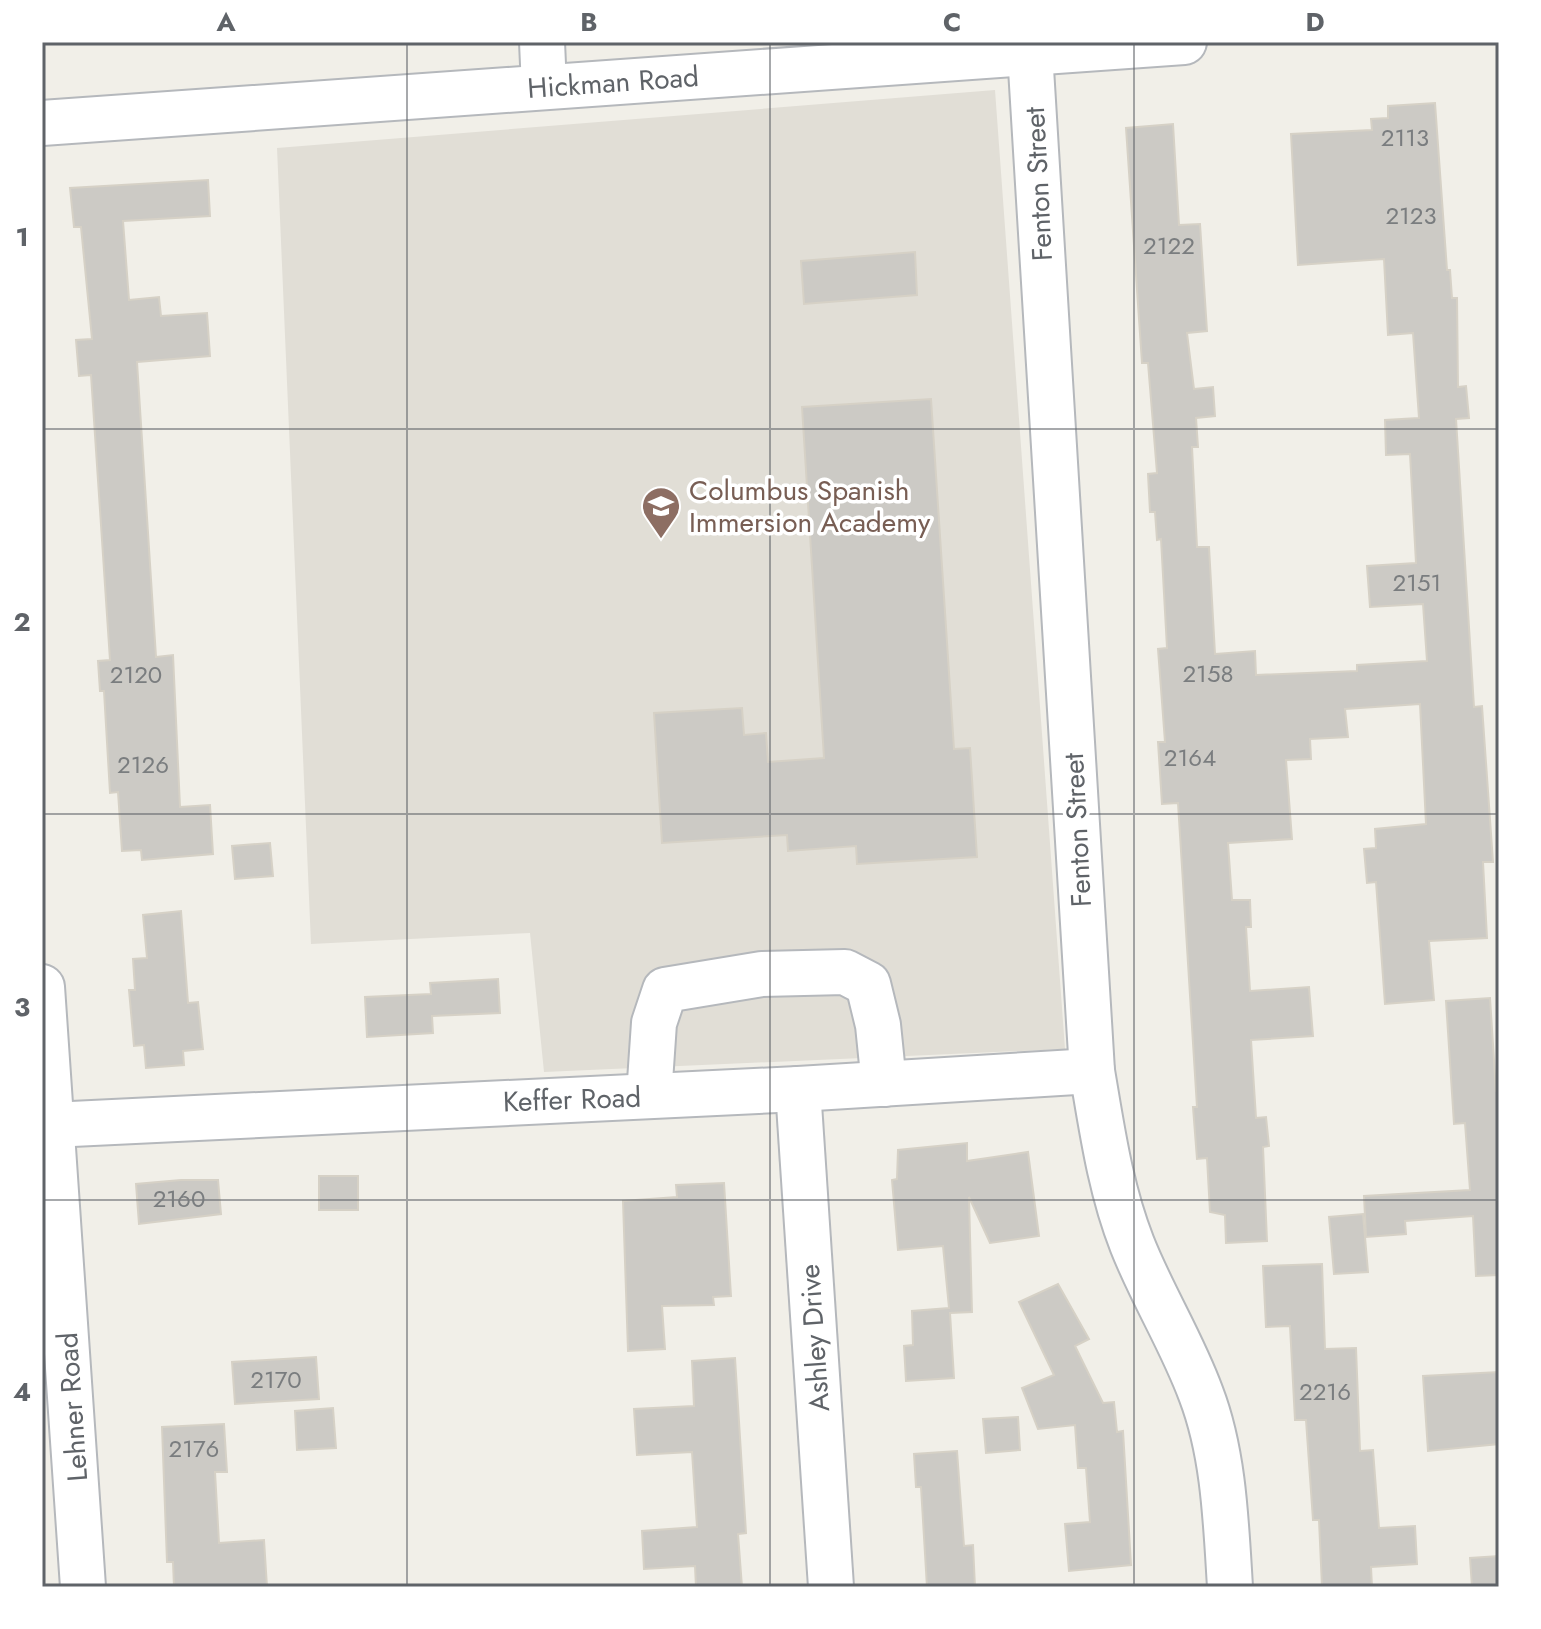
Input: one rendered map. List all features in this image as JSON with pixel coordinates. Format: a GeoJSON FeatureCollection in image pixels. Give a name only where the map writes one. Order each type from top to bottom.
{"type":"FeatureCollection","features":[{"type":"Feature","properties":{"kind":"street"},"geometry":{"type":"LineString","coordinates":[[542,42],[544,87]]}},
{"type":"Feature","properties":{"kind":"street","name":"Hickman Road"},"geometry":{"type":"LineString","coordinates":[[42,123],[1184,42]]}},
{"type":"Feature","properties":{"kind":"street","name":"Fenton Street"},"geometry":{"type":"LineString","coordinates":[[1030,52],[1092,1071],[1108,1169],[1131,1243],[1202,1394],[1214,1439],[1227,1529],[1230,1587]]}},
{"type":"Feature","properties":{"kind":"street"},"geometry":{"type":"LineString","coordinates":[[649,1096],[654,1023],[665,990],[762,974],[845,972],[868,984],[878,1025],[884,1084]]}},
{"type":"Feature","properties":{"kind":"street","name":"Lehner Road"},"geometry":{"type":"LineString","coordinates":[[42,987],[56,1352],[83,1587]]}},
{"type":"Feature","properties":{"kind":"street","name":"Keffer Road"},"geometry":{"type":"LineString","coordinates":[[49,1136],[649,1096],[1092,1071]]}},
{"type":"Feature","properties":{"kind":"street","name":"Ashley Drive"},"geometry":{"type":"LineString","coordinates":[[798,1089],[831,1587]]}},
{"type":"Feature","properties":{"kind":"shaded area","name":"Columbus Spanish Immersion Academy"},"geometry":{"type":"Polygon","coordinates":[[[995,90],[1065,1049],[544,1072],[530,933],[311,944],[277,148],[995,90]]]}},
{"type":"Feature","properties":{"kind":"building"},"geometry":{"type":"Polygon","coordinates":[[[1435,103],[1447,270],[1450,270],[1452,298],[1457,298],[1458,387],[1466,386],[1469,418],[1456,419],[1474,707],[1482,706],[1493,862],[1483,862],[1487,938],[1429,941],[1434,1000],[1385,1004],[1376,882],[1367,883],[1364,849],[1376,848],[1375,829],[1426,824],[1420,704],[1345,709],[1348,737],[1310,739],[1311,759],[1286,760],[1292,839],[1228,843],[1232,900],[1250,900],[1251,927],[1246,927],[1250,991],[1309,987],[1313,1036],[1251,1040],[1256,1118],[1266,1117],[1269,1146],[1263,1147],[1267,1241],[1226,1243],[1225,1215],[1210,1212],[1207,1158],[1197,1159],[1193,1107],[1197,1107],[1178,803],[1162,804],[1158,742],[1165,742],[1158,649],[1167,648],[1161,539],[1157,540],[1155,512],[1150,512],[1148,474],[1157,473],[1148,363],[1142,363],[1126,128],[1173,124],[1179,225],[1200,224],[1207,331],[1187,333],[1194,389],[1213,387],[1215,416],[1196,418],[1198,447],[1192,447],[1197,547],[1209,547],[1215,654],[1255,651],[1256,675],[1357,671],[1357,665],[1427,661],[1423,604],[1370,607],[1367,566],[1416,563],[1410,454],[1386,455],[1385,420],[1419,418],[1413,333],[1388,335],[1384,259],[1298,265],[1291,134],[1372,130],[1371,119],[1388,118],[1388,106],[1435,103]]]}},
{"type":"Feature","properties":{"kind":"building"},"geometry":{"type":"Polygon","coordinates":[[[208,180],[210,216],[123,221],[129,300],[159,297],[161,316],[207,313],[210,356],[137,362],[156,657],[173,655],[180,807],[210,805],[213,854],[142,860],[141,850],[122,851],[118,792],[110,793],[104,691],[100,691],[98,661],[110,660],[91,375],[79,376],[76,340],[92,339],[81,227],[74,227],[70,188],[208,180]]]}},
{"type":"Feature","properties":{"kind":"building"},"geometry":{"type":"Polygon","coordinates":[[[915,252],[917,295],[804,304],[801,261],[915,252]]]}},
{"type":"Feature","properties":{"kind":"building"},"geometry":{"type":"Polygon","coordinates":[[[931,399],[954,749],[970,748],[977,857],[857,864],[856,846],[788,851],[787,835],[662,843],[654,713],[742,708],[744,735],[766,733],[768,762],[824,758],[802,407],[931,399]]]}},
{"type":"Feature","properties":{"kind":"building"},"geometry":{"type":"Polygon","coordinates":[[[270,843],[273,876],[235,879],[232,846],[270,843]]]}},
{"type":"Feature","properties":{"kind":"building"},"geometry":{"type":"Polygon","coordinates":[[[181,911],[188,1003],[198,1002],[203,1049],[183,1051],[184,1065],[146,1068],[144,1045],[134,1046],[129,990],[135,990],[133,959],[147,958],[143,915],[181,911]]]}},
{"type":"Feature","properties":{"kind":"building"},"geometry":{"type":"Polygon","coordinates":[[[498,979],[500,1013],[432,1016],[433,1033],[367,1037],[365,997],[431,994],[430,983],[498,979]]]}},
{"type":"Feature","properties":{"kind":"building"},"geometry":{"type":"Polygon","coordinates":[[[1490,998],[1496,1091],[1499,1091],[1499,1275],[1476,1276],[1473,1216],[1405,1221],[1406,1234],[1366,1237],[1364,1196],[1470,1190],[1465,1123],[1454,1124],[1446,1001],[1490,998]]]}},
{"type":"Feature","properties":{"kind":"building"},"geometry":{"type":"Polygon","coordinates":[[[967,1143],[967,1161],[1028,1152],[1039,1236],[990,1243],[969,1197],[972,1312],[950,1313],[954,1378],[906,1381],[904,1346],[913,1345],[912,1311],[949,1308],[943,1246],[898,1250],[892,1180],[897,1179],[898,1150],[967,1143]]]}},
{"type":"Feature","properties":{"kind":"building"},"geometry":{"type":"Polygon","coordinates":[[[319,1176],[358,1176],[358,1210],[319,1210],[319,1176]]]}},
{"type":"Feature","properties":{"kind":"building"},"geometry":{"type":"Polygon","coordinates":[[[218,1180],[221,1214],[139,1224],[136,1184],[218,1180]]]}},
{"type":"Feature","properties":{"kind":"building"},"geometry":{"type":"Polygon","coordinates":[[[724,1183],[731,1296],[713,1297],[714,1305],[662,1306],[665,1349],[628,1351],[623,1201],[677,1197],[676,1185],[724,1183]]]}},
{"type":"Feature","properties":{"kind":"building"},"geometry":{"type":"Polygon","coordinates":[[[1363,1214],[1368,1272],[1334,1274],[1329,1217],[1363,1214]]]}},
{"type":"Feature","properties":{"kind":"building"},"geometry":{"type":"Polygon","coordinates":[[[1322,1264],[1325,1349],[1356,1348],[1360,1451],[1373,1450],[1379,1528],[1415,1526],[1417,1564],[1371,1567],[1372,1587],[1322,1587],[1319,1520],[1313,1520],[1306,1420],[1295,1420],[1290,1326],[1266,1327],[1263,1266],[1322,1264]]]}},
{"type":"Feature","properties":{"kind":"building"},"geometry":{"type":"Polygon","coordinates":[[[1058,1284],[1089,1339],[1075,1346],[1103,1403],[1114,1402],[1117,1432],[1123,1431],[1131,1565],[1069,1571],[1065,1524],[1090,1522],[1086,1468],[1078,1468],[1075,1425],[1038,1429],[1022,1388],[1054,1375],[1019,1302],[1058,1284]]]}},
{"type":"Feature","properties":{"kind":"building"},"geometry":{"type":"Polygon","coordinates":[[[316,1357],[319,1399],[235,1404],[232,1362],[316,1357]]]}},
{"type":"Feature","properties":{"kind":"building"},"geometry":{"type":"Polygon","coordinates":[[[735,1358],[746,1533],[738,1534],[742,1587],[696,1587],[695,1566],[644,1569],[642,1531],[697,1527],[692,1452],[637,1455],[634,1409],[694,1406],[692,1361],[735,1358]]]}},
{"type":"Feature","properties":{"kind":"building"},"geometry":{"type":"Polygon","coordinates":[[[1499,1372],[1499,1444],[1428,1451],[1423,1376],[1499,1372]]]}},
{"type":"Feature","properties":{"kind":"building"},"geometry":{"type":"Polygon","coordinates":[[[333,1408],[336,1448],[297,1450],[295,1411],[333,1408]]]}},
{"type":"Feature","properties":{"kind":"building"},"geometry":{"type":"Polygon","coordinates":[[[1018,1417],[1020,1450],[986,1453],[983,1419],[1018,1417]]]}},
{"type":"Feature","properties":{"kind":"building"},"geometry":{"type":"Polygon","coordinates":[[[224,1424],[227,1472],[215,1472],[219,1543],[264,1540],[267,1587],[174,1587],[173,1562],[167,1562],[162,1427],[224,1424]]]}},
{"type":"Feature","properties":{"kind":"building"},"geometry":{"type":"Polygon","coordinates":[[[957,1451],[964,1546],[973,1545],[975,1587],[927,1587],[921,1487],[916,1487],[914,1454],[957,1451]]]}},
{"type":"Feature","properties":{"kind":"building"},"geometry":{"type":"Polygon","coordinates":[[[1499,1556],[1499,1587],[1472,1587],[1470,1558],[1499,1556]]]}},
{"type":"Feature","properties":{"kind":"place","name":"Columbus Spanish Immersion Academy"},"geometry":{"type":"Point","coordinates":[661,540]}}]}
